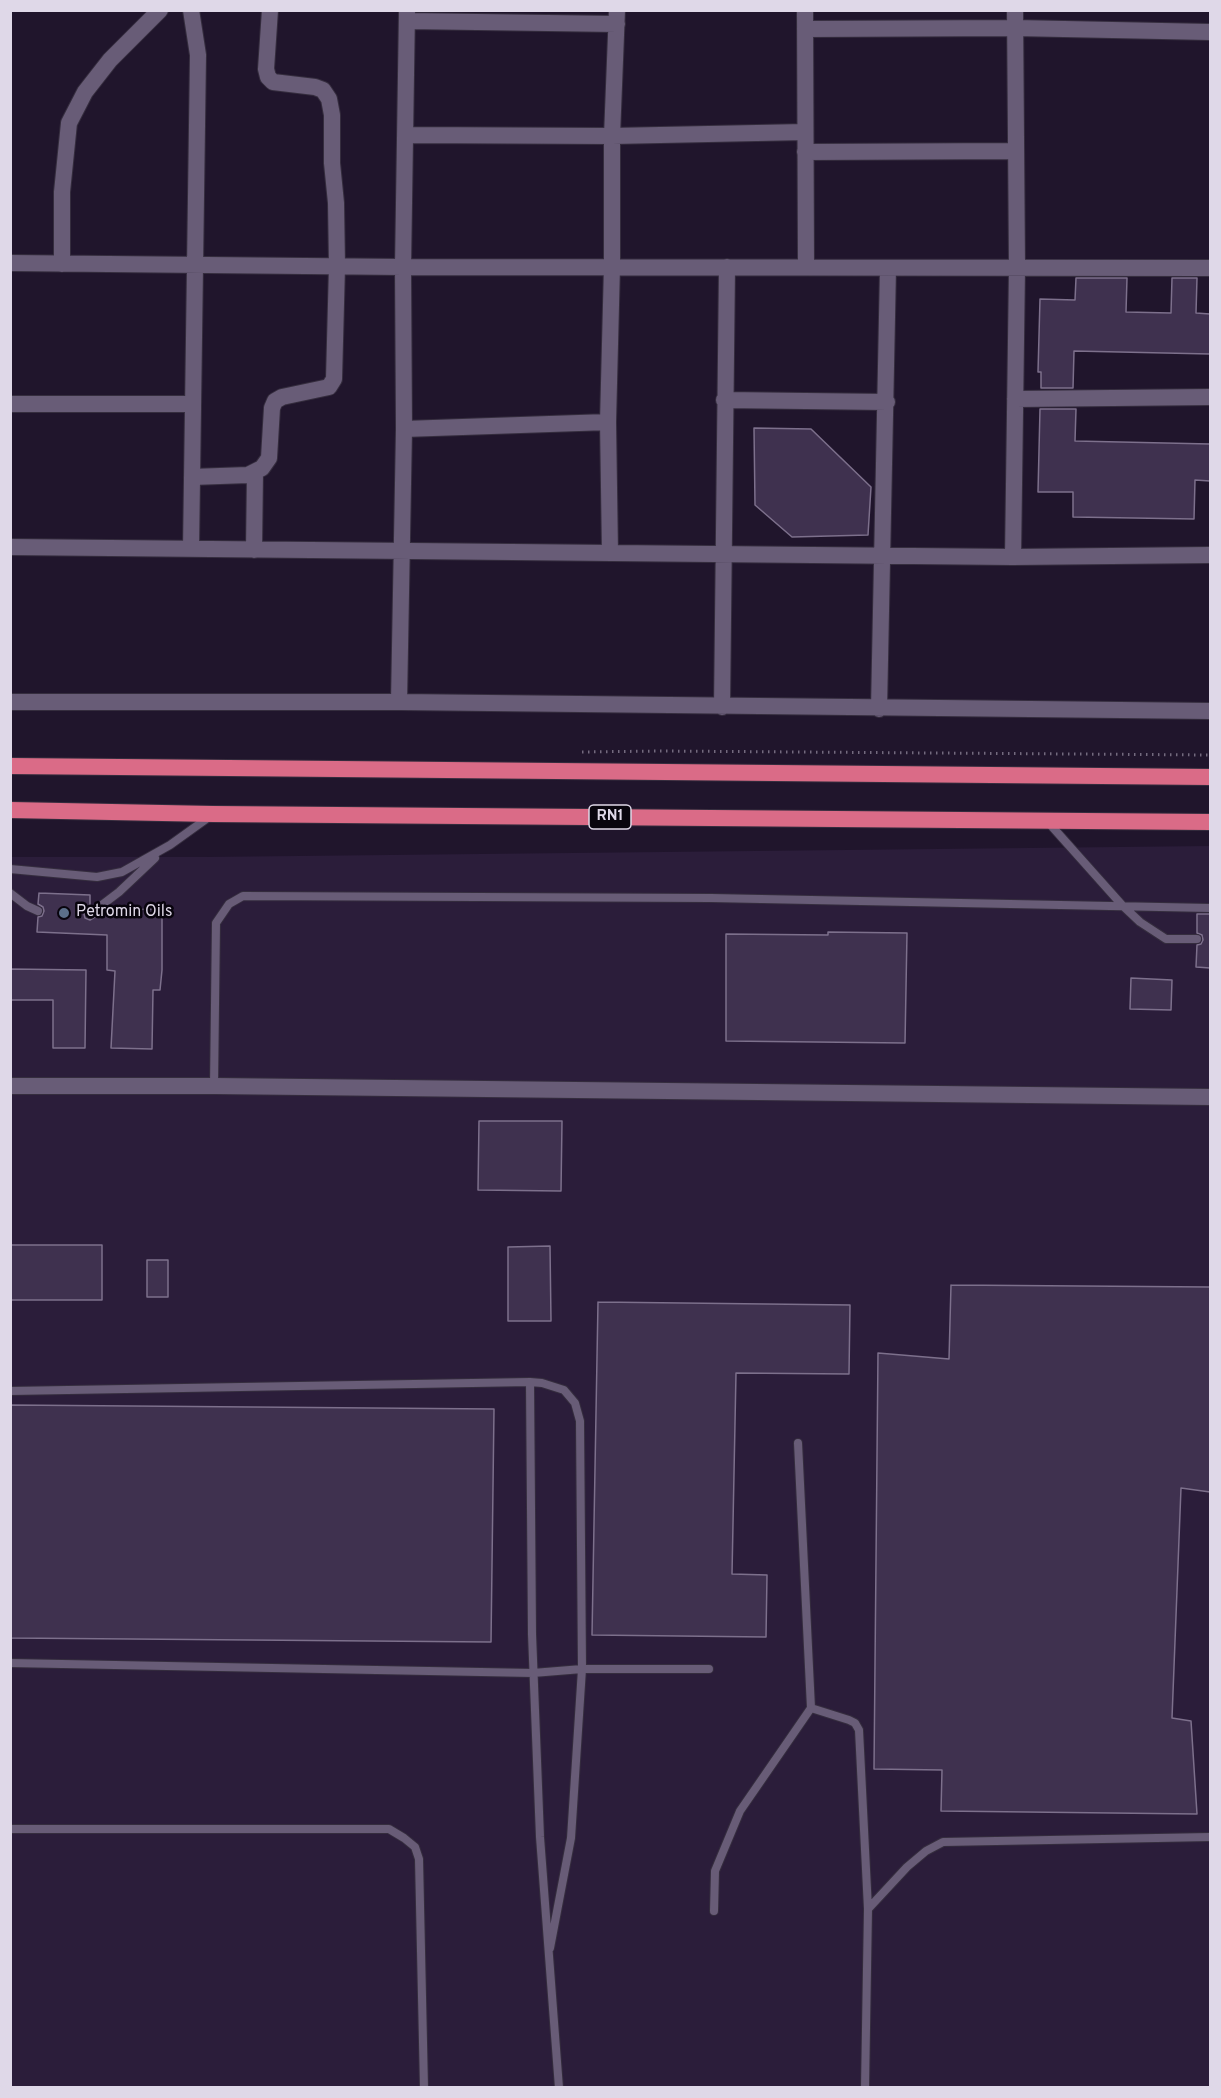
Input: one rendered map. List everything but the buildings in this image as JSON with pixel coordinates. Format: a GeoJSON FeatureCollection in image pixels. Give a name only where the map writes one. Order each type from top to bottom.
{"type":"FeatureCollection","features":[{"type":"Feature","properties":{"kind":"highway"},"geometry":{"type":"LineString","coordinates":[[10,766],[1210,777]]}},
{"type":"Feature","properties":{"kind":"highway","name":"RN1"},"geometry":{"type":"LineString","coordinates":[[10,810],[213,814],[1210,822]]}},
{"type":"Feature","properties":{"kind":"street"},"geometry":{"type":"LineString","coordinates":[[62,264],[62,192],[69,123],[84,92],[110,60],[160,10]]}},
{"type":"Feature","properties":{"kind":"street"},"geometry":{"type":"LineString","coordinates":[[191,10],[198,54],[191,549]]}},
{"type":"Feature","properties":{"kind":"street"},"geometry":{"type":"LineString","coordinates":[[192,477],[248,475],[262,468],[269,458],[272,408],[275,401],[282,397],[329,387],[334,379],[337,266],[332,115],[329,99],[322,90],[315,87],[273,82],[268,77],[266,69],[270,10]]}},
{"type":"Feature","properties":{"kind":"street"},"geometry":{"type":"LineString","coordinates":[[805,10],[806,266]]}},
{"type":"Feature","properties":{"kind":"street"},"geometry":{"type":"LineString","coordinates":[[1013,557],[1017,268],[1015,10]]}},
{"type":"Feature","properties":{"kind":"street"},"geometry":{"type":"LineString","coordinates":[[399,702],[404,429],[403,267],[407,16],[617,17],[612,136],[612,266],[608,422],[610,553]]}},
{"type":"Feature","properties":{"kind":"street"},"geometry":{"type":"LineString","coordinates":[[804,29],[1015,28],[1210,32]]}},
{"type":"Feature","properties":{"kind":"street"},"geometry":{"type":"LineString","coordinates":[[406,135],[612,136],[805,132]]}},
{"type":"Feature","properties":{"kind":"street"},"geometry":{"type":"LineString","coordinates":[[805,152],[1016,151]]}},
{"type":"Feature","properties":{"kind":"street"},"geometry":{"type":"LineString","coordinates":[[10,263],[403,267],[1210,268]]}},
{"type":"Feature","properties":{"kind":"street"},"geometry":{"type":"LineString","coordinates":[[722,706],[727,267]]}},
{"type":"Feature","properties":{"kind":"street"},"geometry":{"type":"LineString","coordinates":[[879,709],[888,267]]}},
{"type":"Feature","properties":{"kind":"street"},"geometry":{"type":"LineString","coordinates":[[1015,399],[1210,397]]}},
{"type":"Feature","properties":{"kind":"street"},"geometry":{"type":"LineString","coordinates":[[724,400],[887,402]]}},
{"type":"Feature","properties":{"kind":"street"},"geometry":{"type":"LineString","coordinates":[[10,404],[193,404]]}},
{"type":"Feature","properties":{"kind":"street"},"geometry":{"type":"LineString","coordinates":[[404,429],[608,422]]}},
{"type":"Feature","properties":{"kind":"street"},"geometry":{"type":"LineString","coordinates":[[254,550],[255,472]]}},
{"type":"Feature","properties":{"kind":"street"},"geometry":{"type":"LineString","coordinates":[[10,548],[1013,557],[1210,555]]}},
{"type":"Feature","properties":{"kind":"street"},"geometry":{"type":"LineString","coordinates":[[10,702],[399,702],[1210,711]]}},
{"type":"Feature","properties":{"kind":"street"},"geometry":{"type":"LineString","coordinates":[[10,1086],[214,1086],[1210,1097]]}},
{"type":"Feature","properties":{"kind":"lane"},"geometry":{"type":"LineString","coordinates":[[90,914],[170,845],[213,814]]}},
{"type":"Feature","properties":{"kind":"lane"},"geometry":{"type":"LineString","coordinates":[[1046,820],[1122,905],[1151,930],[1166,939],[1197,939]]}},
{"type":"Feature","properties":{"kind":"lane"},"geometry":{"type":"LineString","coordinates":[[10,869],[97,877],[122,872],[170,845]]}},
{"type":"Feature","properties":{"kind":"lane"},"geometry":{"type":"LineString","coordinates":[[10,893],[38,911]]}},
{"type":"Feature","properties":{"kind":"lane"},"geometry":{"type":"LineString","coordinates":[[214,1086],[216,923],[229,904],[243,896],[711,898],[1210,908]]}},
{"type":"Feature","properties":{"kind":"lane"},"geometry":{"type":"LineString","coordinates":[[530,1382],[533,1673],[540,1837],[559,2088]]}},
{"type":"Feature","properties":{"kind":"lane"},"geometry":{"type":"LineString","coordinates":[[10,1391],[530,1382],[543,1383],[564,1390],[575,1403],[580,1421],[582,1669],[571,1838],[550,1948]]}},
{"type":"Feature","properties":{"kind":"lane"},"geometry":{"type":"LineString","coordinates":[[714,1911],[715,1871],[740,1811],[811,1708],[798,1443]]}},
{"type":"Feature","properties":{"kind":"lane"},"geometry":{"type":"LineString","coordinates":[[10,1663],[533,1673],[582,1669],[709,1669]]}},
{"type":"Feature","properties":{"kind":"lane"},"geometry":{"type":"LineString","coordinates":[[811,1708],[849,1720],[855,1723],[859,1730],[868,1910],[865,2088]]}},
{"type":"Feature","properties":{"kind":"lane"},"geometry":{"type":"LineString","coordinates":[[10,1829],[389,1829],[404,1838],[415,1847],[419,1859],[424,2088]]}},
{"type":"Feature","properties":{"kind":"lane"},"geometry":{"type":"LineString","coordinates":[[868,1910],[907,1867],[926,1851],[943,1842],[1210,1837]]}},
{"type":"Feature","properties":{"kind":"path"},"geometry":{"type":"LineString","coordinates":[[578,752],[1210,755]]}},
{"type":"Feature","properties":{"kind":"shaded area"},"geometry":{"type":"Polygon","coordinates":[[[1210,846],[1210,2087],[11,2088],[11,857],[1210,846]]]}},
{"type":"Feature","properties":{"kind":"place","name":"Petromin Oils"},"geometry":{"type":"Point","coordinates":[64,913]}}]}
